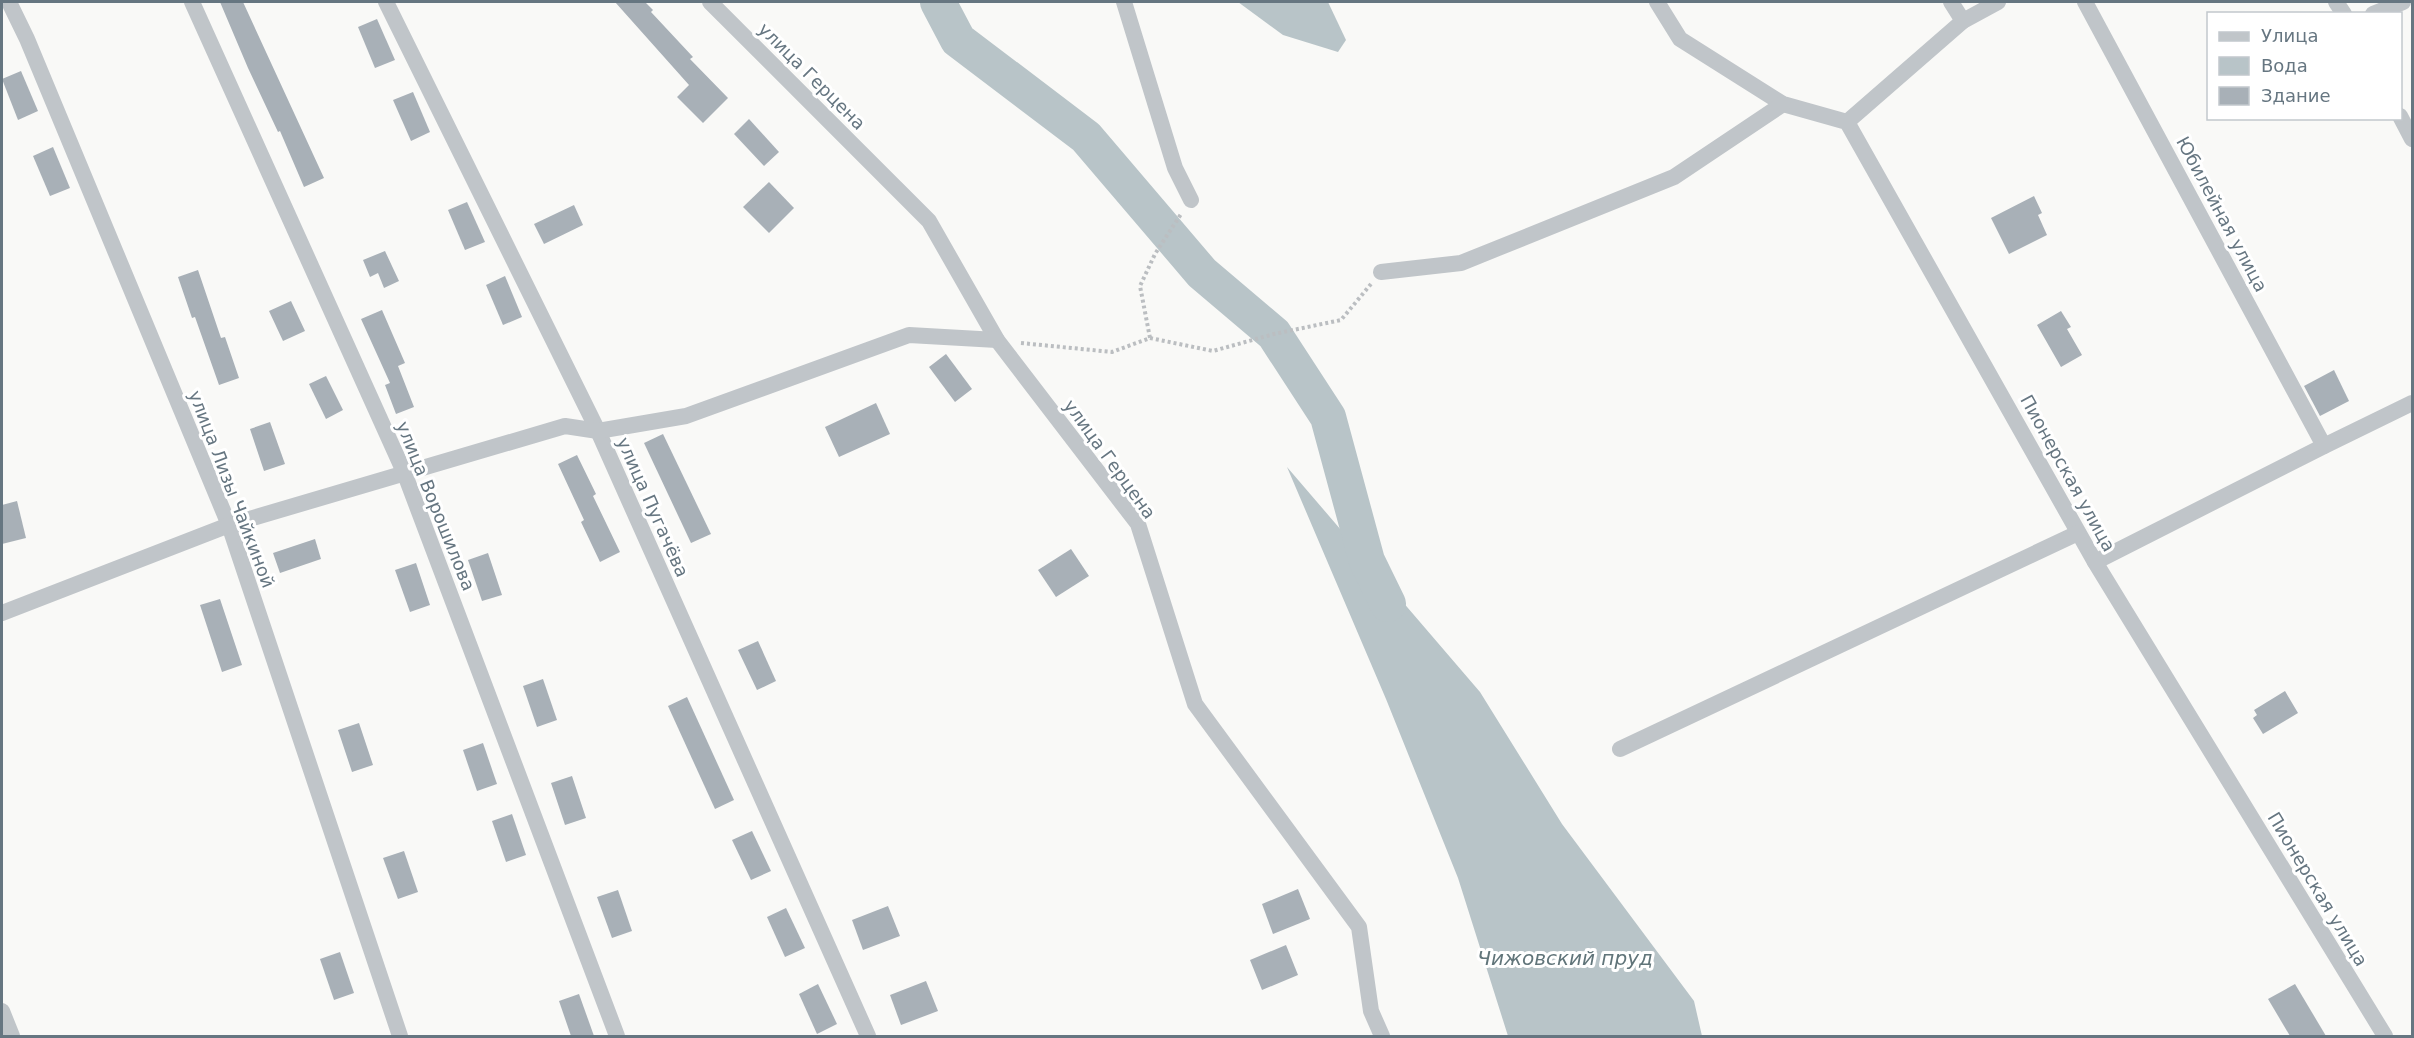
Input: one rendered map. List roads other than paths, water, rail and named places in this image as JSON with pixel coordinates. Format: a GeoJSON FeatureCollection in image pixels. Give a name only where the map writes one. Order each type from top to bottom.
{"type":"FeatureCollection","features":[{"type":"Feature","properties":{"kind":"street","name":"улица Лизы Чайкиной"},"geometry":{"type":"LineString","coordinates":[[9,2],[27,39],[229,525],[400,1036]]}},
{"type":"Feature","properties":{"kind":"street","name":"улица Ворошилова"},"geometry":{"type":"LineString","coordinates":[[192,2],[404,472],[617,1036]]}},
{"type":"Feature","properties":{"kind":"street","name":"улица Пугачёва"},"geometry":{"type":"LineString","coordinates":[[386,2],[598,431],[868,1036]]}},
{"type":"Feature","properties":{"kind":"street","name":"улица Герцена"},"geometry":{"type":"LineString","coordinates":[[710,2],[928,221],[997,340],[1138,524],[1195,704],[1359,927],[1371,1011],[1382,1036]]}},
{"type":"Feature","properties":{"kind":"street"},"geometry":{"type":"LineString","coordinates":[[1124,2],[1175,168],[1191,200]]}},
{"type":"Feature","properties":{"kind":"street"},"geometry":{"type":"LineString","coordinates":[[1657,2],[1680,39],[1783,104],[1847,122],[1963,21],[1998,2]]}},
{"type":"Feature","properties":{"kind":"street"},"geometry":{"type":"LineString","coordinates":[[1951,2],[1963,21]]}},
{"type":"Feature","properties":{"kind":"street","name":"Юбилейная улица"},"geometry":{"type":"LineString","coordinates":[[2085,2],[2324,446]]}},
{"type":"Feature","properties":{"kind":"street"},"geometry":{"type":"LineString","coordinates":[[2378,12],[2403,2]]}},
{"type":"Feature","properties":{"kind":"street"},"geometry":{"type":"LineString","coordinates":[[1381,272],[1461,263],[1674,177],[1783,104]]}},
{"type":"Feature","properties":{"kind":"street"},"geometry":{"type":"LineString","coordinates":[[2402,120],[2412,139]]}},
{"type":"Feature","properties":{"kind":"street","name":"Пионерская улица"},"geometry":{"type":"LineString","coordinates":[[1847,122],[2095,562],[2385,1036]]}},
{"type":"Feature","properties":{"kind":"street"},"geometry":{"type":"LineString","coordinates":[[2,613],[229,525],[565,426],[598,431],[686,416],[909,335],[997,340]]}},
{"type":"Feature","properties":{"kind":"street"},"geometry":{"type":"LineString","coordinates":[[2095,562],[2412,403]]}},
{"type":"Feature","properties":{"kind":"street"},"geometry":{"type":"LineString","coordinates":[[1620,749],[2078,533]]}},
{"type":"Feature","properties":{"kind":"street"},"geometry":{"type":"LineString","coordinates":[[2,1011],[12,1036]]}},
{"type":"Feature","properties":{"kind":"water"},"geometry":{"type":"Polygon","coordinates":[[[1238,2],[1328,2],[1346,40],[1338,52],[1283,35],[1238,2]]]}},
{"type":"Feature","properties":{"kind":"water","name":"Чижовский пруд"},"geometry":{"type":"Polygon","coordinates":[[[1287,467],[1480,692],[1562,824],[1694,1001],[1702,1036],[1508,1036],[1458,878],[1386,699],[1287,467]]]}},
{"type":"Feature","properties":{"kind":"waterway"},"geometry":{"type":"LineString","coordinates":[[938,2],[958,40],[1086,137],[1202,273],[1274,334],[1328,417],[1367,561],[1388,604]]}}]}
